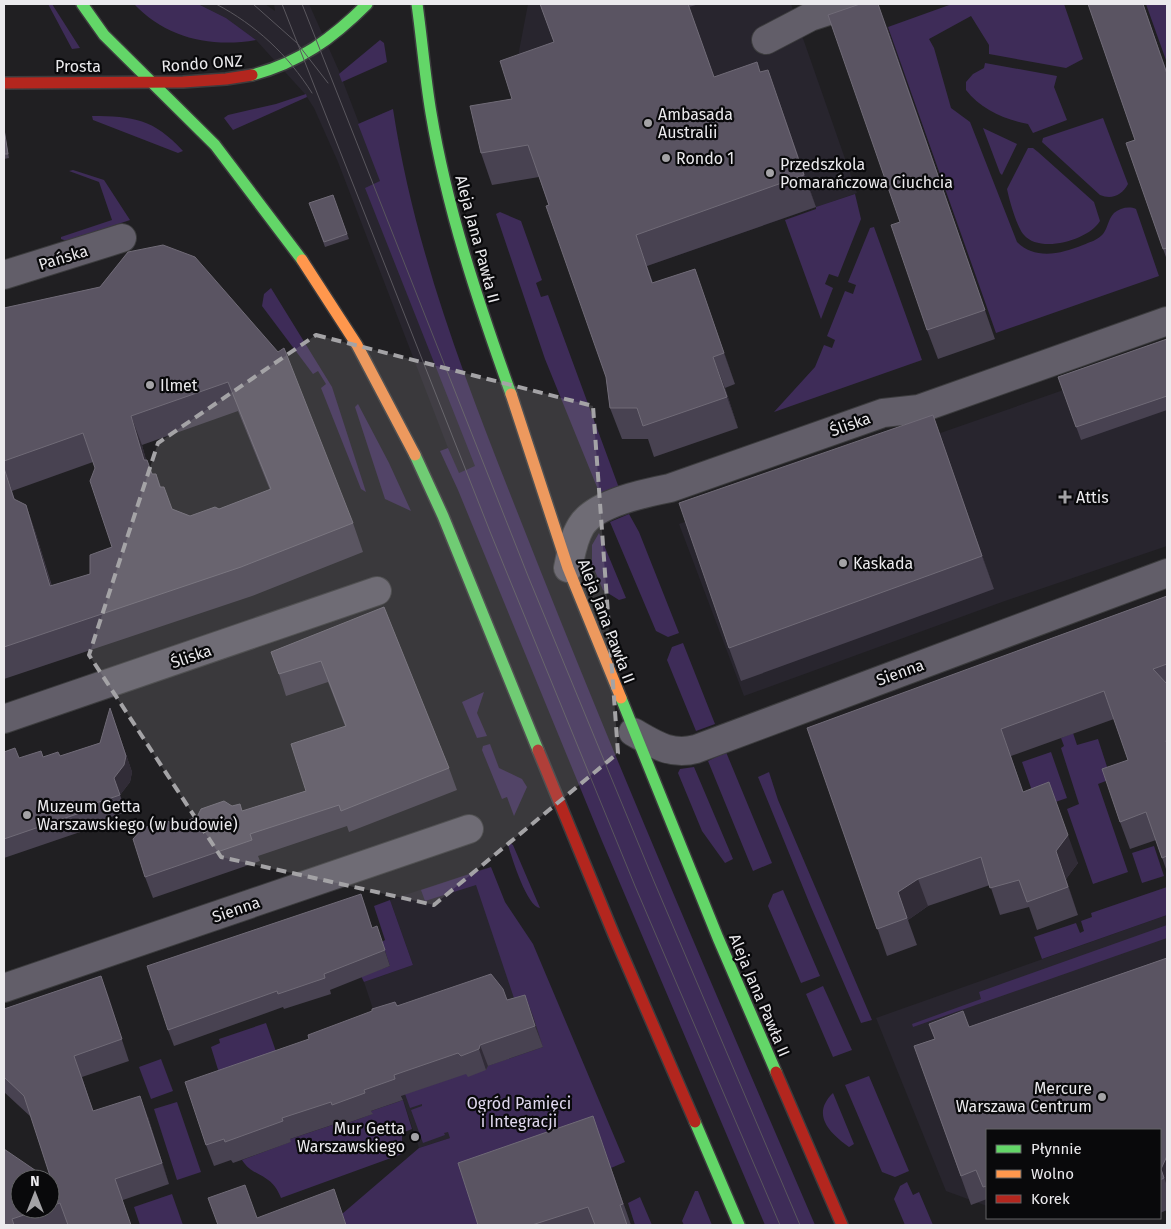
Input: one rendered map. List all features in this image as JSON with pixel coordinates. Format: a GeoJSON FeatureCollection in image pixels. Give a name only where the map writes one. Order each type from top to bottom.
{"type":"FeatureCollection","features":[{"type":"Feature","properties":{"kind":"main road","name":"Rondo ONZ"},"geometry":{"type":"LineString","coordinates":[[82,4],[104,35],[152,82],[229,80],[282,66],[303,57],[330,38],[367,4]]}},
{"type":"Feature","properties":{"kind":"main road","name":"Aleja Jana Pawła II"},"geometry":{"type":"LineString","coordinates":[[416,4],[433,123],[460,241],[480,307],[524,431],[568,568],[718,938],[842,1225]]}},
{"type":"Feature","properties":{"kind":"main road","name":"Prosta"},"geometry":{"type":"LineString","coordinates":[[4,83],[152,82]]}},
{"type":"Feature","properties":{"kind":"main road"},"geometry":{"type":"LineString","coordinates":[[152,82],[215,145],[309,270],[351,335],[405,435],[447,525],[610,926],[738,1225]]}},
{"type":"Feature","properties":{"kind":"street"},"geometry":{"type":"LineString","coordinates":[[766,40],[810,17],[850,4]]}},
{"type":"Feature","properties":{"kind":"street","name":"Pańska"},"geometry":{"type":"LineString","coordinates":[[4,275],[122,238]]}},
{"type":"Feature","properties":{"kind":"street","name":"Śliska"},"geometry":{"type":"LineString","coordinates":[[568,568],[573,543],[581,525],[592,515],[605,508],[643,493],[670,488],[883,413],[919,409],[1167,321]]}},
{"type":"Feature","properties":{"kind":"street","name":"Sienna"},"geometry":{"type":"LineString","coordinates":[[633,732],[665,750],[689,751],[1167,573]]}},
{"type":"Feature","properties":{"kind":"street","name":"Śliska"},"geometry":{"type":"LineString","coordinates":[[4,720],[377,591]]}},
{"type":"Feature","properties":{"kind":"street","name":"Sienna"},"geometry":{"type":"LineString","coordinates":[[4,988],[468,829]]}},
{"type":"Feature","properties":{"kind":"highlighted area"},"geometry":{"type":"Polygon","coordinates":[[[316,335],[593,406],[618,753],[434,905],[221,857],[89,655],[158,443],[316,335]]]}},
{"type":"Feature","properties":{"kind":"shaded area"},"geometry":{"type":"Polygon","coordinates":[[[198,4],[265,4],[275,11],[274,4],[309,4],[339,71],[415,270],[630,888],[448,448],[338,162],[314,108],[305,94],[256,40],[226,18],[198,4]]]}},
{"type":"Feature","properties":{"kind":"shaded area","name":"Rondo 1"},"geometry":{"type":"Polygon","coordinates":[[[528,4],[791,4],[857,193],[647,266],[660,303],[618,409],[511,93],[528,4]]]}},
{"type":"Feature","properties":{"kind":"shaded area"},"geometry":{"type":"Polygon","coordinates":[[[1167,354],[1167,546],[1002,602],[744,696],[679,524],[1167,354]]]}},
{"type":"Feature","properties":{"kind":"shaded area"},"geometry":{"type":"Polygon","coordinates":[[[486,868],[601,1139],[631,1225],[450,1138],[419,1148],[364,982],[413,965],[390,900],[486,868]]]}},
{"type":"Feature","properties":{"kind":"shaded area"},"geometry":{"type":"Polygon","coordinates":[[[1167,915],[1167,1177],[1161,1129],[986,1129],[986,1206],[946,1191],[876,1018],[1167,915]]]}},
{"type":"Feature","properties":{"kind":"green space"},"geometry":{"type":"Polygon","coordinates":[[[48,4],[52,4],[80,48],[72,49],[48,4]]]}},
{"type":"Feature","properties":{"kind":"green space"},"geometry":{"type":"Polygon","coordinates":[[[134,4],[198,4],[226,18],[256,40],[222,43],[190,38],[160,25],[134,4]]]}},
{"type":"Feature","properties":{"kind":"green space"},"geometry":{"type":"Polygon","coordinates":[[[952,4],[1064,4],[1083,59],[1066,68],[989,54],[989,45],[971,16],[929,39],[934,48],[951,108],[970,122],[1017,242],[1024,248],[1040,253],[1048,254],[1066,251],[1099,238],[1105,232],[1114,213],[1125,208],[1133,208],[1136,209],[1159,276],[996,333],[888,27],[952,4]]]}},
{"type":"Feature","properties":{"kind":"green space"},"geometry":{"type":"Polygon","coordinates":[[[1146,4],[1167,4],[1167,63],[1146,4]]]}},
{"type":"Feature","properties":{"kind":"green space"},"geometry":{"type":"Polygon","coordinates":[[[380,40],[384,43],[387,62],[342,82],[339,74],[380,40]]]}},
{"type":"Feature","properties":{"kind":"green space"},"geometry":{"type":"Polygon","coordinates":[[[985,63],[1057,76],[1054,87],[1067,120],[1033,133],[1028,124],[994,113],[978,103],[966,90],[966,82],[973,74],[984,68],[985,63]]]}},
{"type":"Feature","properties":{"kind":"green space"},"geometry":{"type":"Polygon","coordinates":[[[306,94],[307,97],[233,130],[224,118],[228,115],[276,104],[306,94]]]}},
{"type":"Feature","properties":{"kind":"green space"},"geometry":{"type":"Polygon","coordinates":[[[393,109],[418,229],[435,287],[474,401],[607,736],[815,1225],[765,1225],[602,841],[458,490],[440,451],[448,448],[459,473],[475,466],[365,188],[380,181],[358,124],[393,109]]]}},
{"type":"Feature","properties":{"kind":"green space"},"geometry":{"type":"Polygon","coordinates":[[[92,116],[119,117],[142,121],[162,132],[183,151],[178,153],[93,120],[92,116]]]}},
{"type":"Feature","properties":{"kind":"green space"},"geometry":{"type":"Polygon","coordinates":[[[1103,118],[1128,184],[1120,194],[1113,197],[1100,195],[1042,142],[1043,138],[1103,118]]]}},
{"type":"Feature","properties":{"kind":"green space"},"geometry":{"type":"Polygon","coordinates":[[[983,128],[1017,144],[1002,175],[1000,173],[983,128]]]}},
{"type":"Feature","properties":{"kind":"green space"},"geometry":{"type":"Polygon","coordinates":[[[1028,148],[1033,148],[1038,152],[1094,202],[1100,221],[1086,234],[1064,242],[1041,244],[1031,241],[1021,231],[1011,206],[1007,189],[1028,148]]]}},
{"type":"Feature","properties":{"kind":"green space"},"geometry":{"type":"Polygon","coordinates":[[[73,170],[104,180],[130,220],[67,241],[61,239],[61,237],[112,220],[99,182],[69,171],[73,170]]]}},
{"type":"Feature","properties":{"kind":"green space"},"geometry":{"type":"Polygon","coordinates":[[[855,194],[861,219],[838,277],[829,274],[825,284],[833,288],[821,319],[785,220],[855,194]]]}},
{"type":"Feature","properties":{"kind":"green space"},"geometry":{"type":"Polygon","coordinates":[[[500,212],[521,221],[542,280],[536,283],[541,297],[548,295],[619,488],[602,494],[599,492],[545,359],[496,214],[500,212]]]}},
{"type":"Feature","properties":{"kind":"green space"},"geometry":{"type":"Polygon","coordinates":[[[874,227],[922,360],[774,412],[815,367],[824,345],[832,348],[835,340],[827,336],[845,291],[853,294],[856,285],[848,282],[870,228],[874,227]]]}},
{"type":"Feature","properties":{"kind":"green space"},"geometry":{"type":"Polygon","coordinates":[[[271,288],[332,387],[366,492],[361,489],[321,388],[326,384],[318,371],[313,374],[262,306],[264,294],[271,288]]]}},
{"type":"Feature","properties":{"kind":"green space"},"geometry":{"type":"Polygon","coordinates":[[[358,404],[389,463],[411,511],[385,499],[355,407],[358,404]]]}},
{"type":"Feature","properties":{"kind":"green space"},"geometry":{"type":"Polygon","coordinates":[[[629,514],[639,532],[679,633],[668,637],[656,631],[610,522],[629,514]]]}},
{"type":"Feature","properties":{"kind":"green space"},"geometry":{"type":"Polygon","coordinates":[[[599,533],[626,598],[619,600],[603,590],[592,564],[592,545],[599,533]]]}},
{"type":"Feature","properties":{"kind":"green space"},"geometry":{"type":"Polygon","coordinates":[[[683,643],[715,724],[696,731],[667,660],[672,647],[683,643]]]}},
{"type":"Feature","properties":{"kind":"green space"},"geometry":{"type":"Polygon","coordinates":[[[484,692],[477,713],[487,736],[477,738],[462,702],[484,692]]]}},
{"type":"Feature","properties":{"kind":"green space"},"geometry":{"type":"Polygon","coordinates":[[[1073,733],[1077,745],[1098,739],[1111,779],[1098,784],[1128,872],[1093,884],[1067,809],[1079,804],[1061,748],[1064,746],[1061,738],[1073,733]]]}},
{"type":"Feature","properties":{"kind":"green space"},"geometry":{"type":"Polygon","coordinates":[[[490,744],[499,768],[522,779],[527,787],[514,816],[507,797],[502,799],[482,750],[483,746],[490,744]]]}},
{"type":"Feature","properties":{"kind":"green space"},"geometry":{"type":"Polygon","coordinates":[[[726,752],[772,863],[753,871],[708,761],[726,752]]]}},
{"type":"Feature","properties":{"kind":"green space"},"geometry":{"type":"Polygon","coordinates":[[[1051,752],[1067,798],[1038,808],[1022,762],[1051,752]]]}},
{"type":"Feature","properties":{"kind":"green space"},"geometry":{"type":"Polygon","coordinates":[[[694,767],[733,859],[725,863],[702,831],[678,773],[680,769],[694,767]]]}},
{"type":"Feature","properties":{"kind":"green space"},"geometry":{"type":"Polygon","coordinates":[[[769,772],[778,800],[872,1020],[861,1023],[811,907],[758,777],[769,772]]]}},
{"type":"Feature","properties":{"kind":"green space"},"geometry":{"type":"Polygon","coordinates":[[[510,843],[513,845],[540,908],[535,906],[525,891],[508,845],[510,843]]]}},
{"type":"Feature","properties":{"kind":"green space"},"geometry":{"type":"Polygon","coordinates":[[[1154,846],[1164,876],[1142,883],[1132,853],[1154,846]]]}},
{"type":"Feature","properties":{"kind":"green space","name":"Ogród Pamięci i Integracji"},"geometry":{"type":"Polygon","coordinates":[[[491,867],[505,902],[533,944],[625,1162],[611,1168],[601,1139],[479,1225],[346,1225],[342,1214],[419,1148],[450,1138],[448,1132],[444,1133],[445,1135],[423,1143],[411,1110],[422,1106],[422,1104],[410,1108],[405,1094],[543,1047],[521,1019],[476,885],[425,901],[421,890],[491,867]]]}},
{"type":"Feature","properties":{"kind":"green space"},"geometry":{"type":"Polygon","coordinates":[[[1167,887],[1167,915],[1042,959],[1034,937],[1076,923],[1080,933],[1084,931],[1081,921],[1092,917],[1091,913],[1167,887]]]}},
{"type":"Feature","properties":{"kind":"green space"},"geometry":{"type":"Polygon","coordinates":[[[783,890],[820,976],[801,983],[768,906],[773,894],[783,890]]]}},
{"type":"Feature","properties":{"kind":"green space"},"geometry":{"type":"Polygon","coordinates":[[[390,900],[413,965],[364,982],[361,976],[390,966],[382,942],[385,940],[374,906],[390,900]]]}},
{"type":"Feature","properties":{"kind":"green space"},"geometry":{"type":"Polygon","coordinates":[[[1167,925],[1167,938],[913,1027],[912,1024],[981,999],[979,992],[1167,925]]]}},
{"type":"Feature","properties":{"kind":"green space"},"geometry":{"type":"Polygon","coordinates":[[[823,986],[852,1050],[833,1057],[806,994],[823,986]]]}},
{"type":"Feature","properties":{"kind":"green space"},"geometry":{"type":"Polygon","coordinates":[[[266,1023],[279,1060],[220,1076],[211,1047],[220,1043],[219,1039],[266,1023]]]}},
{"type":"Feature","properties":{"kind":"green space"},"geometry":{"type":"Polygon","coordinates":[[[161,1059],[173,1091],[151,1099],[139,1067],[161,1059]]]}},
{"type":"Feature","properties":{"kind":"green space"},"geometry":{"type":"Polygon","coordinates":[[[869,1076],[909,1171],[895,1177],[882,1172],[845,1085],[869,1076]]]}},
{"type":"Feature","properties":{"kind":"green space"},"geometry":{"type":"Polygon","coordinates":[[[833,1093],[854,1144],[849,1147],[830,1130],[823,1116],[826,1101],[833,1093]]]}},
{"type":"Feature","properties":{"kind":"green space"},"geometry":{"type":"Polygon","coordinates":[[[403,1100],[412,1129],[402,1133],[402,1154],[281,1198],[277,1190],[267,1179],[251,1170],[242,1160],[290,1142],[290,1139],[338,1123],[340,1126],[372,1114],[371,1111],[403,1100]]]}},
{"type":"Feature","properties":{"kind":"green space"},"geometry":{"type":"Polygon","coordinates":[[[177,1102],[201,1172],[177,1180],[154,1109],[177,1102]]]}},
{"type":"Feature","properties":{"kind":"green space"},"geometry":{"type":"Polygon","coordinates":[[[907,1182],[913,1195],[919,1192],[933,1225],[905,1225],[894,1199],[900,1186],[907,1182]]]}},
{"type":"Feature","properties":{"kind":"green space"},"geometry":{"type":"Polygon","coordinates":[[[695,1191],[698,1191],[712,1225],[684,1225],[682,1221],[695,1191]]]}},
{"type":"Feature","properties":{"kind":"green space"},"geometry":{"type":"Polygon","coordinates":[[[172,1194],[183,1225],[140,1225],[134,1207],[172,1194]]]}},
{"type":"Feature","properties":{"kind":"green space"},"geometry":{"type":"Polygon","coordinates":[[[640,1197],[652,1225],[635,1225],[628,1203],[640,1197]]]}},
{"type":"Feature","properties":{"kind":"building","name":"Rondo 1"},"geometry":{"type":"Polygon","coordinates":[[[540,4],[688,4],[714,77],[757,62],[760,72],[768,70],[804,175],[636,235],[652,283],[695,269],[724,353],[713,357],[727,397],[643,426],[637,408],[610,408],[606,377],[546,206],[549,205],[528,145],[481,153],[470,106],[512,99],[500,61],[554,42],[540,4]]]}},
{"type":"Feature","properties":{"kind":"building"},"geometry":{"type":"Polygon","coordinates":[[[860,4],[878,4],[985,310],[927,330],[891,225],[900,222],[828,15],[860,4]]]}},
{"type":"Feature","properties":{"kind":"building"},"geometry":{"type":"Polygon","coordinates":[[[1088,4],[1143,4],[1167,74],[1167,248],[1163,249],[1126,143],[1135,140],[1088,4]]]}},
{"type":"Feature","properties":{"kind":"building"},"geometry":{"type":"Polygon","coordinates":[[[4,129],[8,154],[4,154],[4,129]]]}},
{"type":"Feature","properties":{"kind":"building"},"geometry":{"type":"Polygon","coordinates":[[[333,195],[347,234],[324,242],[309,203],[333,195]]]}},
{"type":"Feature","properties":{"kind":"building"},"geometry":{"type":"Polygon","coordinates":[[[163,245],[195,257],[278,352],[284,348],[353,523],[241,567],[4,647],[4,468],[14,499],[26,505],[50,586],[90,574],[90,555],[112,547],[90,481],[95,468],[83,433],[4,461],[4,308],[100,287],[128,252],[163,245]],[[228,382],[131,416],[144,460],[147,460],[152,474],[156,474],[160,487],[164,487],[172,509],[190,516],[215,507],[219,509],[271,489],[228,382]]]}},
{"type":"Feature","properties":{"kind":"building"},"geometry":{"type":"Polygon","coordinates":[[[1167,339],[1167,396],[1076,427],[1058,377],[1167,339]]]}},
{"type":"Feature","properties":{"kind":"building","name":"Kaskada"},"geometry":{"type":"Polygon","coordinates":[[[933,415],[982,556],[729,648],[679,503],[933,415]]]}},
{"type":"Feature","properties":{"kind":"building"},"geometry":{"type":"Polygon","coordinates":[[[1167,596],[1167,664],[1153,669],[1167,684],[1167,856],[1162,858],[1146,812],[1120,822],[1102,769],[1128,760],[1104,691],[1001,729],[1023,792],[1049,782],[1068,835],[1056,851],[1068,887],[1027,902],[1019,880],[990,888],[981,857],[918,879],[898,892],[907,918],[877,929],[807,728],[1167,596]]]}},
{"type":"Feature","properties":{"kind":"building"},"geometry":{"type":"Polygon","coordinates":[[[384,607],[449,768],[341,811],[339,805],[250,834],[252,840],[145,877],[133,839],[143,828],[166,821],[178,824],[197,817],[201,809],[224,801],[232,806],[240,804],[242,811],[306,791],[291,744],[346,726],[321,661],[279,674],[271,652],[384,607]]]}},
{"type":"Feature","properties":{"kind":"building"},"geometry":{"type":"Polygon","coordinates":[[[110,708],[126,756],[124,765],[114,778],[120,795],[78,809],[80,813],[4,839],[4,752],[15,748],[19,758],[41,751],[43,757],[58,752],[60,756],[100,743],[110,708]]]}},
{"type":"Feature","properties":{"kind":"building"},"geometry":{"type":"Polygon","coordinates":[[[361,894],[372,928],[377,926],[385,950],[324,974],[325,978],[278,994],[277,991],[168,1030],[147,966],[361,894]]]}},
{"type":"Feature","properties":{"kind":"building","name":"Mercure Warszawa Centrum"},"geometry":{"type":"Polygon","coordinates":[[[1167,958],[1167,1156],[1161,1169],[1161,1129],[986,1129],[986,1186],[983,1187],[976,1170],[961,1176],[914,1046],[935,1039],[929,1024],[963,1011],[969,1027],[1167,958]]]}},
{"type":"Feature","properties":{"kind":"building"},"geometry":{"type":"Polygon","coordinates":[[[491,974],[503,989],[507,1000],[525,995],[535,1026],[480,1045],[479,1049],[461,1056],[458,1053],[394,1075],[395,1079],[364,1090],[365,1093],[332,1105],[331,1102],[282,1118],[283,1121],[225,1142],[224,1139],[206,1145],[185,1082],[309,1039],[308,1035],[372,1011],[372,1009],[395,1002],[397,1006],[491,974]]]}},
{"type":"Feature","properties":{"kind":"building"},"geometry":{"type":"Polygon","coordinates":[[[101,976],[122,1039],[74,1056],[93,1111],[140,1096],[162,1163],[115,1179],[131,1225],[68,1225],[60,1203],[60,1169],[48,1169],[24,1096],[4,1077],[4,1009],[101,976]]]}},
{"type":"Feature","properties":{"kind":"building"},"geometry":{"type":"Polygon","coordinates":[[[593,1116],[623,1204],[620,1205],[627,1225],[595,1225],[588,1207],[532,1225],[478,1225],[458,1163],[593,1116]]]}},
{"type":"Feature","properties":{"kind":"building"},"geometry":{"type":"Polygon","coordinates":[[[4,1149],[33,1169],[10,1169],[10,1219],[12,1219],[14,1225],[4,1225],[4,1149]]]}},
{"type":"Feature","properties":{"kind":"building","name":"Mercure Warszawa Centrum"},"geometry":{"type":"Polygon","coordinates":[[[1161,1169],[1164,1178],[1161,1180],[1161,1169]]]}},
{"type":"Feature","properties":{"kind":"building"},"geometry":{"type":"Polygon","coordinates":[[[245,1185],[257,1218],[334,1189],[346,1225],[218,1225],[208,1198],[245,1185]]]}},
{"type":"Feature","properties":{"kind":"tram line"},"geometry":{"type":"LineString","coordinates":[[216,4],[245,21],[270,42],[303,79],[312,93]]}},
{"type":"Feature","properties":{"kind":"tram line"},"geometry":{"type":"LineString","coordinates":[[253,4],[297,43],[328,83]]}},
{"type":"Feature","properties":{"kind":"tram line"},"geometry":{"type":"LineString","coordinates":[[282,4],[491,534],[635,886],[780,1225]]}},
{"type":"Feature","properties":{"kind":"tram line"},"geometry":{"type":"LineString","coordinates":[[302,4],[528,576],[653,879],[800,1225]]}},
{"type":"Feature","properties":{"kind":"traffic: fast"},"geometry":{"type":"LineString","coordinates":[[82,4],[104,35],[215,145],[302,260]]}},
{"type":"Feature","properties":{"kind":"traffic: fast"},"geometry":{"type":"LineString","coordinates":[[252,75],[285,64],[314,48],[341,28],[367,4]]}},
{"type":"Feature","properties":{"kind":"traffic: fast"},"geometry":{"type":"LineString","coordinates":[[417,4],[431,113],[446,184],[475,290],[511,394]]}},
{"type":"Feature","properties":{"kind":"traffic: fast"},"geometry":{"type":"LineString","coordinates":[[415,455],[443,516],[538,750]]}},
{"type":"Feature","properties":{"kind":"traffic: fast"},"geometry":{"type":"LineString","coordinates":[[621,698],[718,938],[776,1072]]}},
{"type":"Feature","properties":{"kind":"traffic: fast"},"geometry":{"type":"LineString","coordinates":[[695,1122],[739,1225]]}},
{"type":"Feature","properties":{"kind":"traffic: slow"},"geometry":{"type":"LineString","coordinates":[[302,260],[357,345],[415,455]]}},
{"type":"Feature","properties":{"kind":"traffic: slow"},"geometry":{"type":"LineString","coordinates":[[511,394],[568,568],[621,698]]}},
{"type":"Feature","properties":{"kind":"traffic: jam"},"geometry":{"type":"LineString","coordinates":[[4,83],[183,82],[252,75]]}},
{"type":"Feature","properties":{"kind":"traffic: jam"},"geometry":{"type":"LineString","coordinates":[[538,750],[614,935],[695,1122]]}},
{"type":"Feature","properties":{"kind":"traffic: jam"},"geometry":{"type":"LineString","coordinates":[[776,1072],[842,1225]]}},
{"type":"Feature","properties":{"kind":"place","name":"Ambasada Australii"},"geometry":{"type":"Point","coordinates":[648,123]}},
{"type":"Feature","properties":{"kind":"place","name":"Rondo 1"},"geometry":{"type":"Point","coordinates":[666,158]}},
{"type":"Feature","properties":{"kind":"place","name":"Przedszkola Pomarańczowa Ciuchcia"},"geometry":{"type":"Point","coordinates":[770,173]}},
{"type":"Feature","properties":{"kind":"place","name":"Ilmet"},"geometry":{"type":"Point","coordinates":[150,385]}},
{"type":"Feature","properties":{"kind":"place","name":"Attis"},"geometry":{"type":"Point","coordinates":[1065,497]}},
{"type":"Feature","properties":{"kind":"place","name":"Kaskada"},"geometry":{"type":"Point","coordinates":[843,563]}},
{"type":"Feature","properties":{"kind":"place","name":"Muzeum Getta Warszawskiego (w budowie)"},"geometry":{"type":"Point","coordinates":[27,815]}},
{"type":"Feature","properties":{"kind":"place","name":"Mercure Warszawa Centrum"},"geometry":{"type":"Point","coordinates":[1102,1097]}},
{"type":"Feature","properties":{"kind":"place","name":"Mur Getta Warszawskiego"},"geometry":{"type":"Point","coordinates":[415,1137]}}]}
